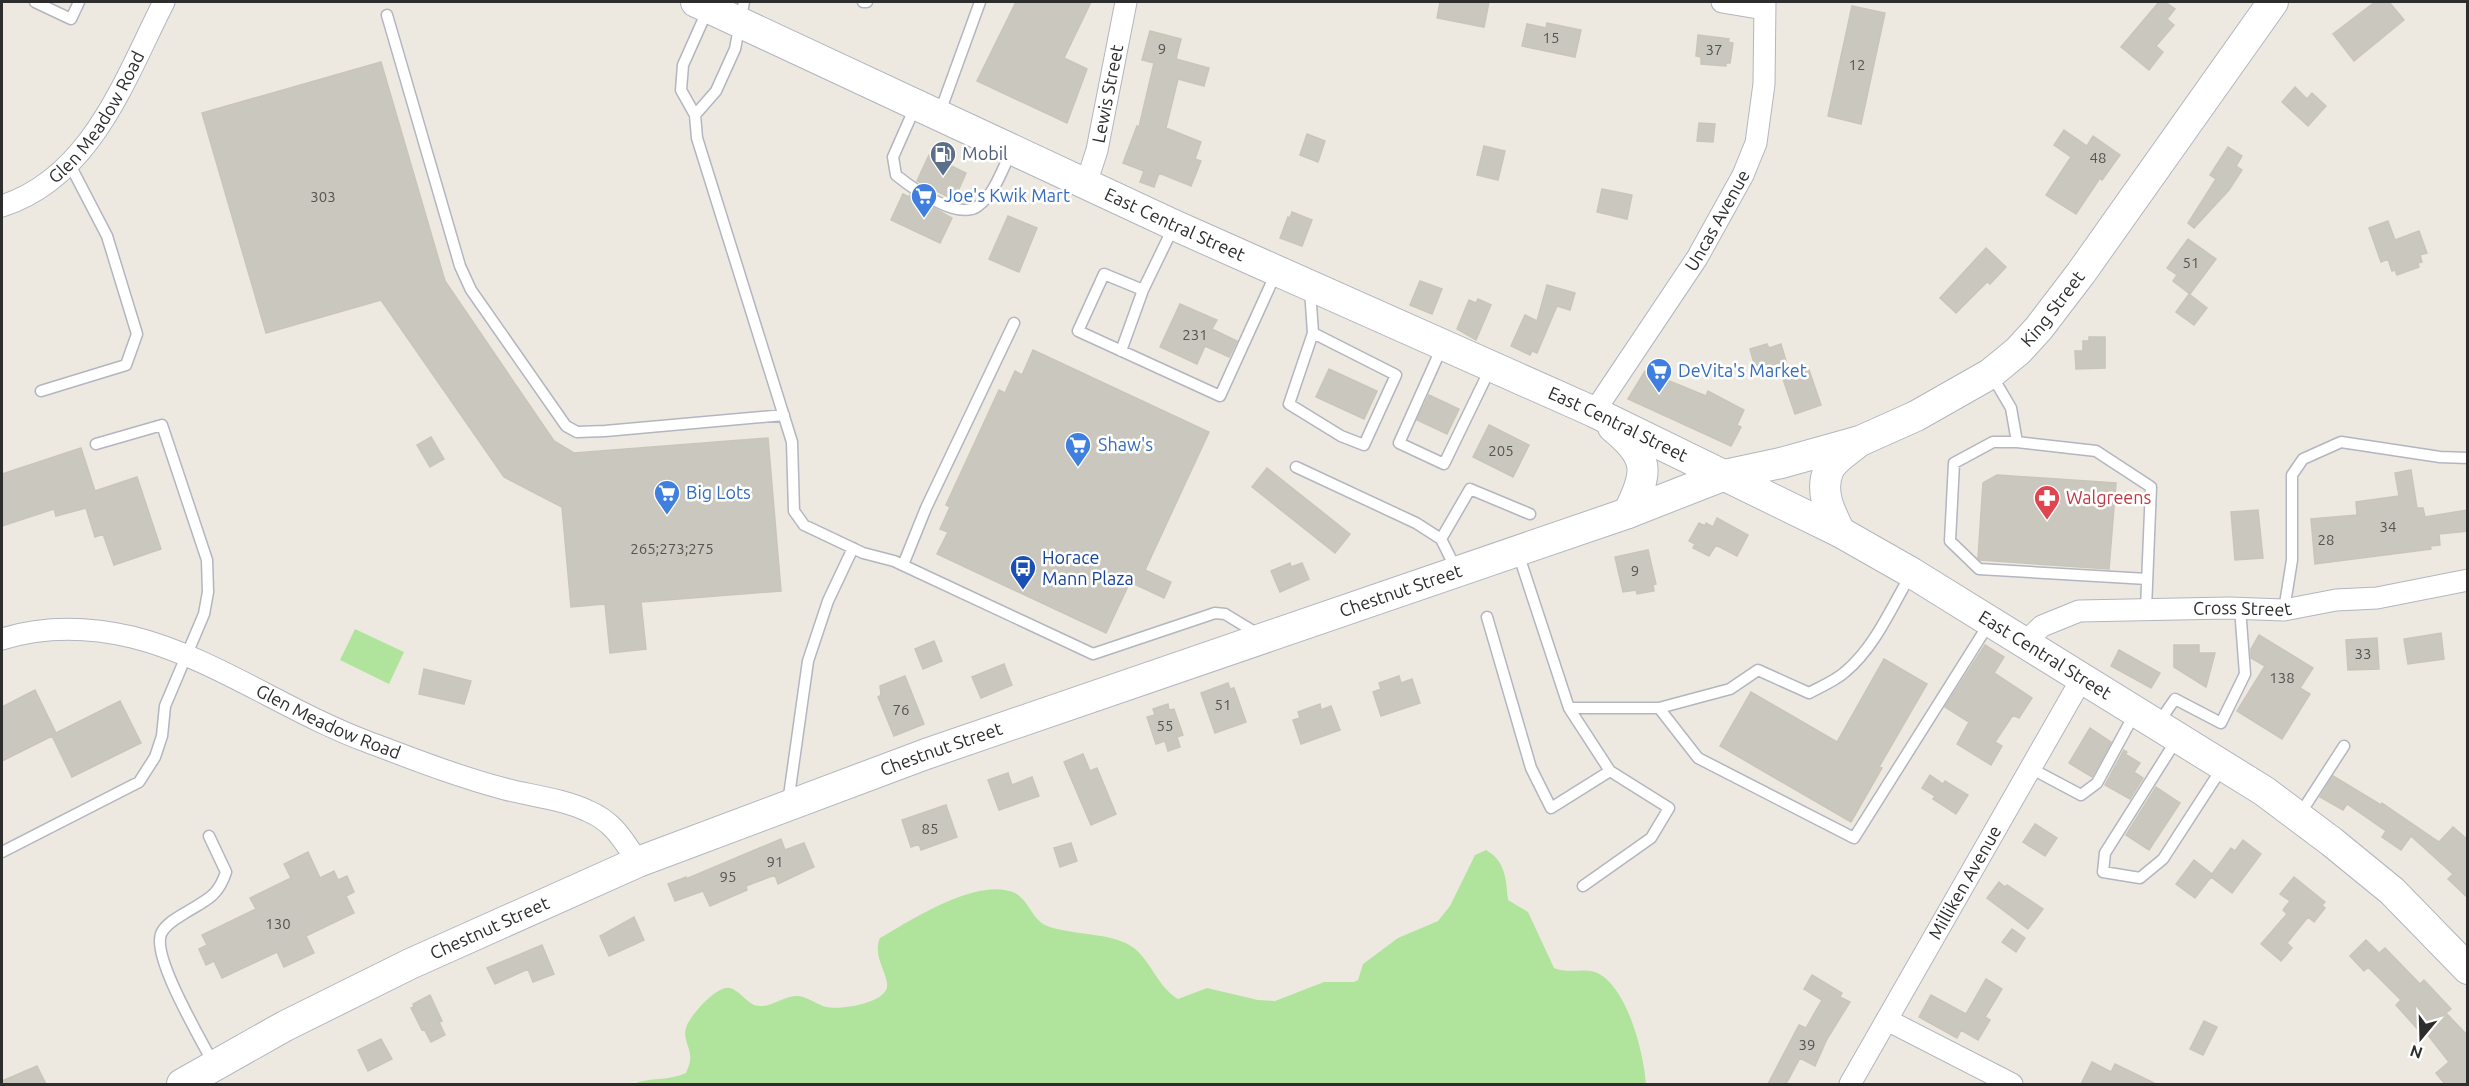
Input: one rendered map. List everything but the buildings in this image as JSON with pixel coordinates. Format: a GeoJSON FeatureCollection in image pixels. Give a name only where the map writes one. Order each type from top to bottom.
{"type":"FeatureCollection","features":[{"type":"Feature","properties":{"kind":"main road","name":"King Street"},"geometry":{"type":"LineString","coordinates":[[1725,475],[1781,463],[1860,441],[1916,416],[1990,374],[2018,351],[2039,328],[2081,273],[2273,2]]}},
{"type":"Feature","properties":{"kind":"main road","name":"East Central Street"},"geometry":{"type":"LineString","coordinates":[[705,3],[743,12],[927,110],[1310,287],[1594,412],[1840,532],[1912,573],[2224,766],[2299,817],[2392,891],[2468,969]]}},
{"type":"Feature","properties":{"kind":"main road"},"geometry":{"type":"LineString","coordinates":[[1594,412],[1634,444],[1642,464],[1642,478],[1628,513]]}},
{"type":"Feature","properties":{"kind":"main road"},"geometry":{"type":"LineString","coordinates":[[1840,532],[1828,510],[1824,489],[1830,467],[1860,441]]}},
{"type":"Feature","properties":{"kind":"main road","name":"Chestnut Street"},"geometry":{"type":"LineString","coordinates":[[182,1084],[285,1026],[410,964],[638,862],[926,754],[1628,513],[1725,475]]}},
{"type":"Feature","properties":{"kind":"street","name":"Glen Meadow Road"},"geometry":{"type":"LineString","coordinates":[[2,206],[40,188],[69,164],[89,141],[108,112],[164,2]]}},
{"type":"Feature","properties":{"kind":"street","name":"Lewis Street"},"geometry":{"type":"LineString","coordinates":[[1086,184],[1096,150],[1126,2]]}},
{"type":"Feature","properties":{"kind":"street"},"geometry":{"type":"LineString","coordinates":[[1722,2],[1764,5]]}},
{"type":"Feature","properties":{"kind":"street","name":"Uncas Avenue"},"geometry":{"type":"LineString","coordinates":[[1594,412],[1696,258],[1743,175],[1756,143],[1764,84],[1764,5]]}},
{"type":"Feature","properties":{"kind":"street","name":"Cross Street"},"geometry":{"type":"LineString","coordinates":[[2024,643],[2042,626],[2079,611],[2240,608],[2284,610],[2336,600],[2377,598],[2468,580]]}},
{"type":"Feature","properties":{"kind":"street","name":"Glen Meadow Road"},"geometry":{"type":"LineString","coordinates":[[2,639],[64,629],[104,632],[134,638],[186,657],[365,741],[504,789],[564,803],[589,812],[614,827],[638,862]]}},
{"type":"Feature","properties":{"kind":"street","name":"Milliken Avenue"},"geometry":{"type":"LineString","coordinates":[[1850,1084],[2082,680]]}},
{"type":"Feature","properties":{"kind":"street"},"geometry":{"type":"LineString","coordinates":[[1887,1020],[2012,1084]]}},
{"type":"Feature","properties":{"kind":"lane"},"geometry":{"type":"LineString","coordinates":[[35,2],[71,19],[80,2]]}},
{"type":"Feature","properties":{"kind":"lane"},"geometry":{"type":"LineString","coordinates":[[980,2],[927,110],[893,157],[896,175],[915,191],[961,211],[978,207],[990,192],[1012,150]]}},
{"type":"Feature","properties":{"kind":"lane"},"geometry":{"type":"LineString","coordinates":[[705,3],[683,65],[681,90],[695,115],[697,138],[792,442],[794,511],[804,525],[853,548],[903,565],[1093,654],[1215,613],[1225,614],[1264,638]]}},
{"type":"Feature","properties":{"kind":"lane"},"geometry":{"type":"LineString","coordinates":[[695,115],[716,91],[735,49],[743,12]]}},
{"type":"Feature","properties":{"kind":"lane"},"geometry":{"type":"LineString","coordinates":[[387,15],[460,266],[471,290],[566,426],[577,432],[605,431],[784,415]]}},
{"type":"Feature","properties":{"kind":"lane"},"geometry":{"type":"LineString","coordinates":[[41,391],[126,365],[137,334],[107,236],[69,164]]}},
{"type":"Feature","properties":{"kind":"lane"},"geometry":{"type":"LineString","coordinates":[[1121,351],[1143,290],[1174,225]]}},
{"type":"Feature","properties":{"kind":"lane"},"geometry":{"type":"LineString","coordinates":[[1143,290],[1104,274],[1078,331],[1220,396],[1277,272]]}},
{"type":"Feature","properties":{"kind":"lane"},"geometry":{"type":"LineString","coordinates":[[1310,287],[1313,333],[1289,404],[1341,436],[1364,445],[1396,375],[1313,333]]}},
{"type":"Feature","properties":{"kind":"lane"},"geometry":{"type":"LineString","coordinates":[[903,565],[926,508],[1014,323]]}},
{"type":"Feature","properties":{"kind":"lane"},"geometry":{"type":"LineString","coordinates":[[1443,346],[1399,443],[1444,464],[1491,367]]}},
{"type":"Feature","properties":{"kind":"lane"},"geometry":{"type":"LineString","coordinates":[[1990,374],[2011,408],[2017,442]]}},
{"type":"Feature","properties":{"kind":"lane"},"geometry":{"type":"LineString","coordinates":[[2,852],[139,782],[155,757],[162,736],[165,706],[206,606],[208,570],[204,551],[162,425],[96,444]]}},
{"type":"Feature","properties":{"kind":"lane"},"geometry":{"type":"LineString","coordinates":[[2146,609],[2151,487],[2096,451],[1993,441],[1954,463],[1950,541],[1979,569],[2147,579]]}},
{"type":"Feature","properties":{"kind":"lane"},"geometry":{"type":"LineString","coordinates":[[2284,610],[2292,560],[2292,475],[2303,459],[2342,442],[2440,458],[2468,458]]}},
{"type":"Feature","properties":{"kind":"lane"},"geometry":{"type":"LineString","coordinates":[[1296,467],[1416,523],[1441,539],[1457,571]]}},
{"type":"Feature","properties":{"kind":"lane"},"geometry":{"type":"LineString","coordinates":[[1441,539],[1470,489],[1530,514]]}},
{"type":"Feature","properties":{"kind":"lane"},"geometry":{"type":"LineString","coordinates":[[787,806],[808,661],[828,601],[853,548]]}},
{"type":"Feature","properties":{"kind":"lane"},"geometry":{"type":"LineString","coordinates":[[1517,550],[1569,708],[1610,771],[1669,808],[1651,838],[1583,886]]}},
{"type":"Feature","properties":{"kind":"lane"},"geometry":{"type":"LineString","coordinates":[[1569,708],[1659,708],[1730,689],[1758,670],[1809,693],[1845,673],[1874,639],[1912,573]]}},
{"type":"Feature","properties":{"kind":"lane"},"geometry":{"type":"LineString","coordinates":[[2032,768],[2081,795],[2097,783],[2157,725],[2175,699],[2221,723],[2245,674],[2240,608]]}},
{"type":"Feature","properties":{"kind":"lane"},"geometry":{"type":"LineString","coordinates":[[1487,617],[1531,768],[1551,808],[1610,771]]}},
{"type":"Feature","properties":{"kind":"lane"},"geometry":{"type":"LineString","coordinates":[[1659,708],[1698,758],[1854,838],[1990,622]]}},
{"type":"Feature","properties":{"kind":"lane"},"geometry":{"type":"LineString","coordinates":[[2157,725],[2105,853],[2103,872],[2139,878],[2163,859],[2224,766]]}},
{"type":"Feature","properties":{"kind":"lane"},"geometry":{"type":"LineString","coordinates":[[2299,817],[2344,746]]}},
{"type":"Feature","properties":{"kind":"lane"},"geometry":{"type":"LineString","coordinates":[[209,836],[226,872],[223,881],[217,893],[171,922],[162,931],[159,942],[164,967],[214,1066]]}},
{"type":"Feature","properties":{"kind":"green space"},"geometry":{"type":"Polygon","coordinates":[[[355,629],[404,652],[389,684],[340,660],[355,629]]]}},
{"type":"Feature","properties":{"kind":"green space"},"geometry":{"type":"Polygon","coordinates":[[[1486,850],[1493,854],[1501,865],[1508,900],[1528,912],[1554,968],[1565,971],[1595,972],[1606,979],[1616,990],[1632,1021],[1642,1056],[1646,1084],[633,1084],[686,1073],[690,1063],[685,1035],[687,1025],[712,995],[725,988],[734,990],[757,1006],[796,996],[832,1008],[859,1005],[876,999],[886,990],[887,985],[878,952],[880,938],[927,911],[964,895],[983,890],[1000,889],[1015,893],[1039,921],[1050,927],[1126,943],[1140,954],[1165,988],[1178,999],[1207,988],[1258,1000],[1275,1001],[1324,982],[1358,980],[1363,964],[1398,938],[1438,921],[1450,906],[1475,855],[1486,850]]]}},
{"type":"Feature","properties":{"kind":"place","name":"Mobil"},"geometry":{"type":"Point","coordinates":[943,177]}},
{"type":"Feature","properties":{"kind":"place","name":"Joe's Kwik Mart"},"geometry":{"type":"Point","coordinates":[924,219]}},
{"type":"Feature","properties":{"kind":"place","name":"DeVita's Market"},"geometry":{"type":"Point","coordinates":[1659,394]}},
{"type":"Feature","properties":{"kind":"place","name":"Shaw's"},"geometry":{"type":"Point","coordinates":[1078,468]}},
{"type":"Feature","properties":{"kind":"place","name":"Big Lots"},"geometry":{"type":"Point","coordinates":[667,516]}},
{"type":"Feature","properties":{"kind":"place","name":"Walgreens"},"geometry":{"type":"Point","coordinates":[2047,521]}},
{"type":"Feature","properties":{"kind":"place","name":"Horace Mann Plaza"},"geometry":{"type":"Point","coordinates":[1023,591]}}]}
